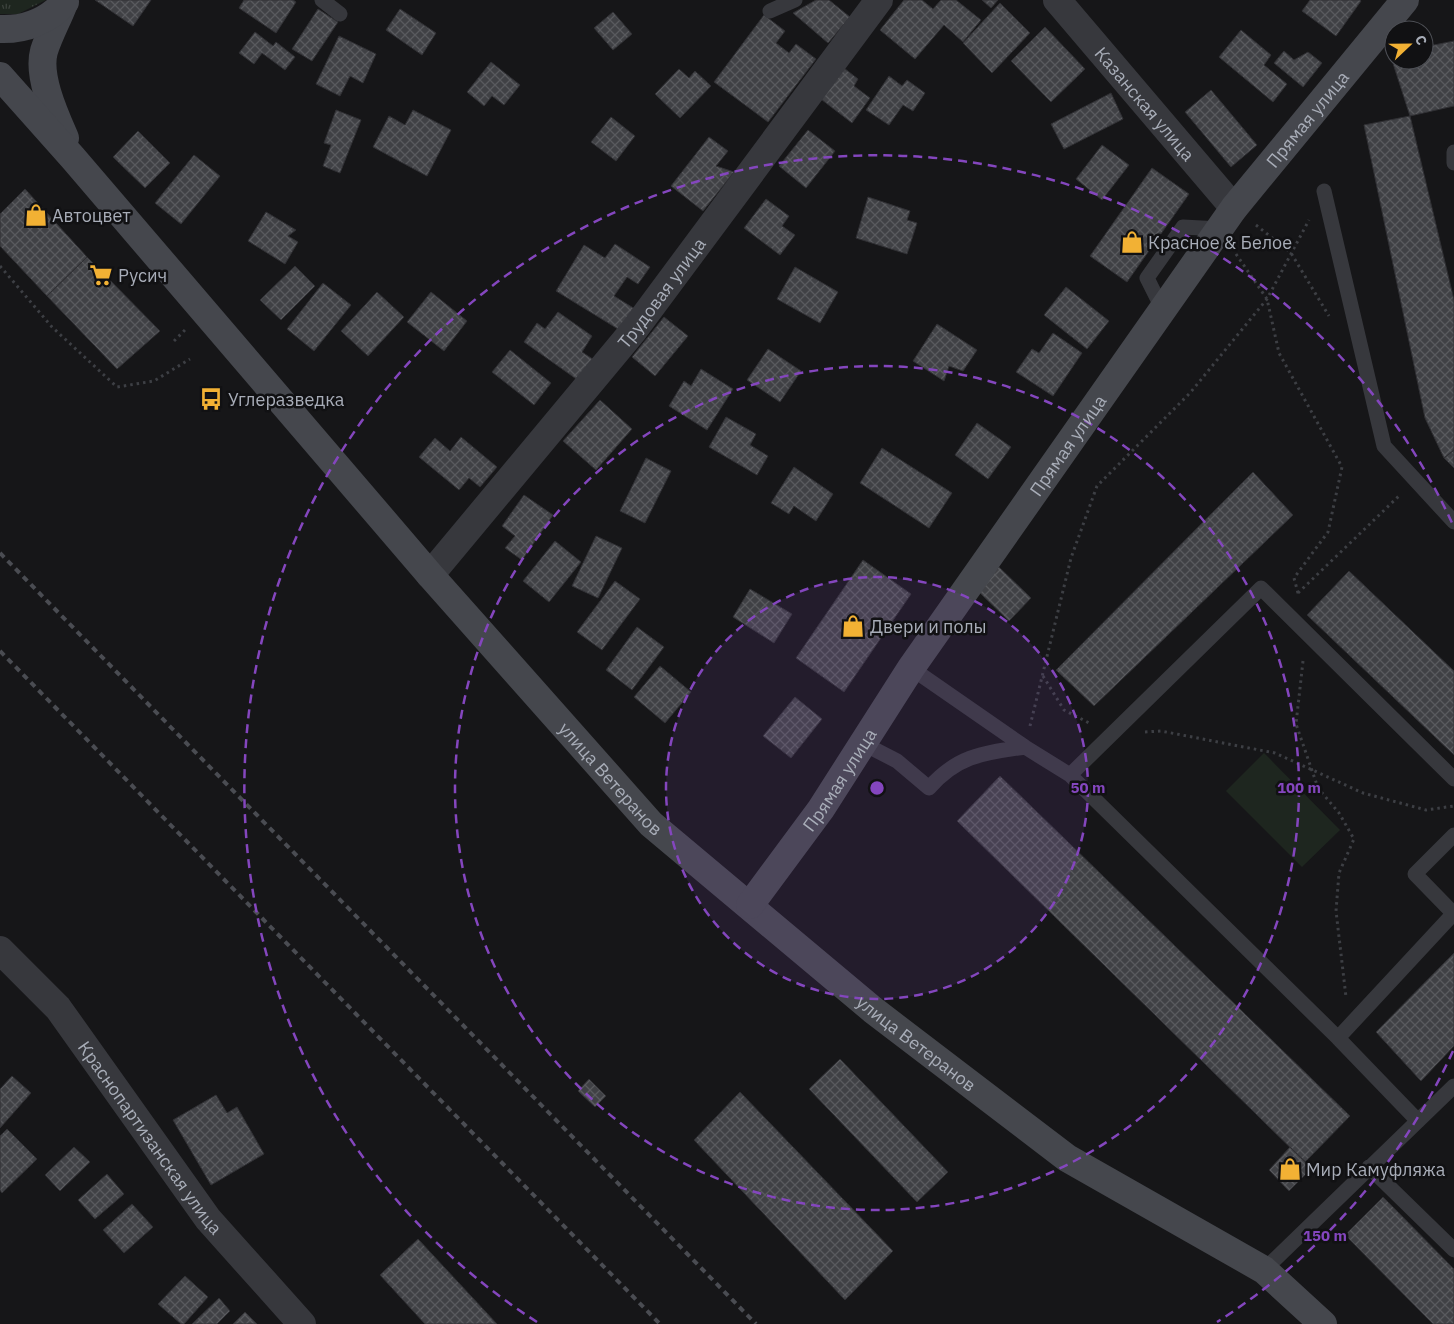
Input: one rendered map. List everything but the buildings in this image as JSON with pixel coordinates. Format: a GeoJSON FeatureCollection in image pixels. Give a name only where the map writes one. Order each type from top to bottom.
{"type":"FeatureCollection","features":[{"type":"Feature","properties":{"kind":"main road","name":"Прямая улица"},"geometry":{"type":"LineString","coordinates":[[750,905],[864,744],[911,668],[1227,218],[1405,0]]}},
{"type":"Feature","properties":{"kind":"main road"},"geometry":{"type":"LineString","coordinates":[[0,29],[13,30],[32,26],[49,16],[65,2]]}},
{"type":"Feature","properties":{"kind":"main road"},"geometry":{"type":"LineString","coordinates":[[65,2],[44,53],[44,80],[53,110],[73,158]]}},
{"type":"Feature","properties":{"kind":"main road","name":"улица Ветеранов"},"geometry":{"type":"LineString","coordinates":[[0,76],[73,158],[430,575],[651,824],[873,1010],[1067,1158],[1264,1270],[1324,1324]]}},
{"type":"Feature","properties":{"kind":"street","name":"Казанская улица"},"geometry":{"type":"LineString","coordinates":[[1057,0],[1227,218]]}},
{"type":"Feature","properties":{"kind":"street","name":"Трудовая улица"},"geometry":{"type":"LineString","coordinates":[[430,575],[634,330],[874,2]]}},
{"type":"Feature","properties":{"kind":"street","name":"Краснопартизанская улица"},"geometry":{"type":"LineString","coordinates":[[0,950],[58,1008],[208,1219],[302,1324]]}},
{"type":"Feature","properties":{"kind":"lane"},"geometry":{"type":"LineString","coordinates":[[322,0],[340,14]]}},
{"type":"Feature","properties":{"kind":"lane"},"geometry":{"type":"LineString","coordinates":[[770,11],[795,0]]}},
{"type":"Feature","properties":{"kind":"lane"},"geometry":{"type":"LineString","coordinates":[[1454,152],[1454,164]]}},
{"type":"Feature","properties":{"kind":"lane"},"geometry":{"type":"LineString","coordinates":[[1324,191],[1384,446],[1454,522]]}},
{"type":"Feature","properties":{"kind":"lane"},"geometry":{"type":"LineString","coordinates":[[1070,774],[1261,588],[1454,779]]}},
{"type":"Feature","properties":{"kind":"lane"},"geometry":{"type":"LineString","coordinates":[[911,668],[1025,747],[1070,774],[1338,1038],[1418,1121]]}},
{"type":"Feature","properties":{"kind":"lane"},"geometry":{"type":"LineString","coordinates":[[864,744],[897,761],[929,788],[944,771],[978,754],[1025,747]]}},
{"type":"Feature","properties":{"kind":"lane"},"geometry":{"type":"LineString","coordinates":[[1338,1038],[1454,913],[1414,874],[1454,835]]}},
{"type":"Feature","properties":{"kind":"lane"},"geometry":{"type":"LineString","coordinates":[[1264,1270],[1454,1086]]}},
{"type":"Feature","properties":{"kind":"lane"},"geometry":{"type":"LineString","coordinates":[[1369,1167],[1454,1250]]}},
{"type":"Feature","properties":{"kind":"path"},"geometry":{"type":"LineString","coordinates":[[1025,747],[1071,558],[1097,486],[1190,393],[1267,299],[1324,191]]}},
{"type":"Feature","properties":{"kind":"path"},"geometry":{"type":"LineString","coordinates":[[1227,218],[1291,253],[1332,321]]}},
{"type":"Feature","properties":{"kind":"path"},"geometry":{"type":"LineString","coordinates":[[1227,218],[1267,299],[1279,353],[1342,467],[1328,532],[1294,578],[1298,593]]}},
{"type":"Feature","properties":{"kind":"path"},"geometry":{"type":"LineString","coordinates":[[0,266],[52,326],[117,388],[154,381],[190,358]]}},
{"type":"Feature","properties":{"kind":"path"},"geometry":{"type":"LineString","coordinates":[[1283,608],[1415,480]]}},
{"type":"Feature","properties":{"kind":"path"},"geometry":{"type":"LineString","coordinates":[[1315,640],[1304,652],[1296,724],[1318,788],[1339,813],[1354,839],[1339,873],[1336,911],[1346,998],[1353,1022]]}},
{"type":"Feature","properties":{"kind":"path"},"geometry":{"type":"LineString","coordinates":[[1042,675],[1064,710],[1112,734],[1161,731],[1275,754],[1363,793],[1426,810],[1454,806]]}},
{"type":"Feature","properties":{"kind":"green space"},"geometry":{"type":"Polygon","coordinates":[[[0,0],[46,0],[18,14],[0,14],[0,0]]]}},
{"type":"Feature","properties":{"kind":"green space"},"geometry":{"type":"Polygon","coordinates":[[[1264,753],[1340,830],[1302,867],[1226,791],[1264,753]]]}},
{"type":"Feature","properties":{"kind":"railway"},"geometry":{"type":"LineString","coordinates":[[0,553],[756,1324]]}},
{"type":"Feature","properties":{"kind":"railway"},"geometry":{"type":"LineString","coordinates":[[0,651],[660,1324]]}},
{"type":"Feature","properties":{"kind":"place","name":"Автоцвет"},"geometry":{"type":"Point","coordinates":[36,215]}},
{"type":"Feature","properties":{"kind":"place","name":"Красное & Белое"},"geometry":{"type":"Point","coordinates":[1132,242]}},
{"type":"Feature","properties":{"kind":"place","name":"Русич"},"geometry":{"type":"Point","coordinates":[101,275]}},
{"type":"Feature","properties":{"kind":"place","name":"Углеразведка"},"geometry":{"type":"Point","coordinates":[211,399]}},
{"type":"Feature","properties":{"kind":"place","name":"Двери и полы"},"geometry":{"type":"Point","coordinates":[853,626]}},
{"type":"Feature","properties":{"kind":"place","name":"Мир Камуфляжа"},"geometry":{"type":"Point","coordinates":[1290,1169]}}]}
